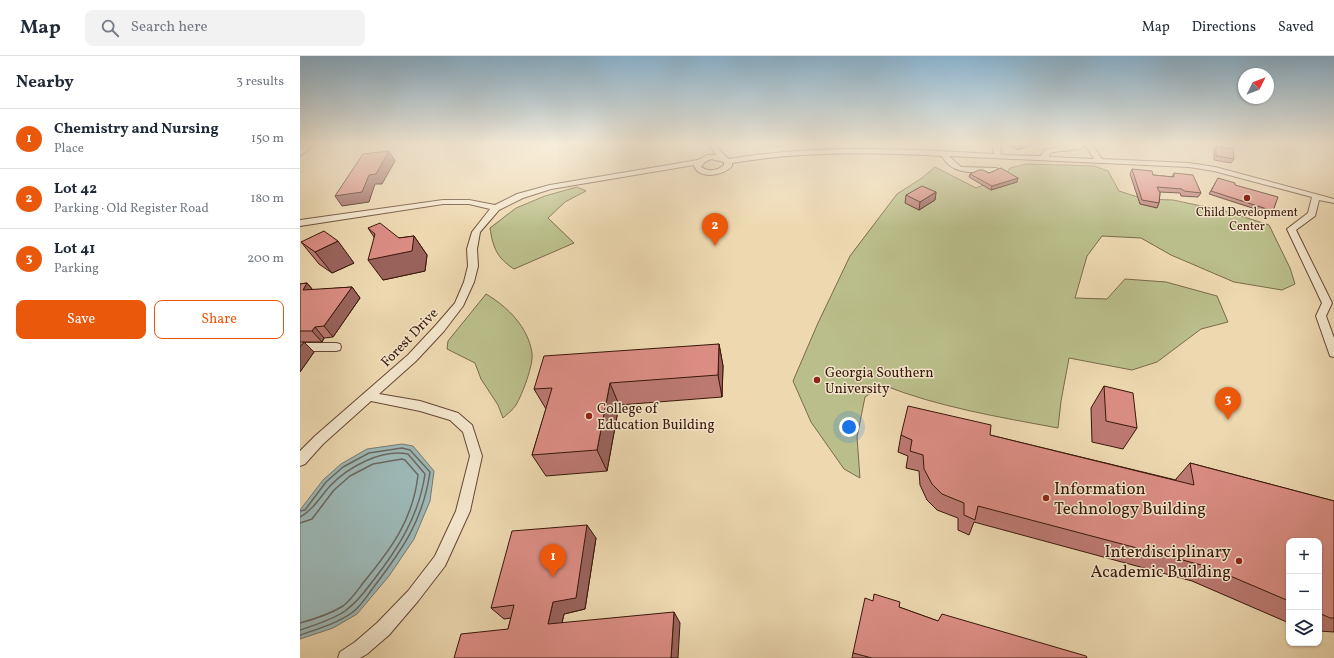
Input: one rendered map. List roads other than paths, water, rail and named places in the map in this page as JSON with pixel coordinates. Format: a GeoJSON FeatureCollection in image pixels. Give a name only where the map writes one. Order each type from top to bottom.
{"type":"FeatureCollection","features":[{"type":"Feature","properties":{"kind":"street"},"geometry":{"type":"LineString","coordinates":[[300,223],[443,202],[469,202],[496,208],[520,196],[538,190],[648,171]]}},
{"type":"Feature","properties":{"kind":"street"},"geometry":{"type":"LineString","coordinates":[[633,174],[670,171]]}},
{"type":"Feature","properties":{"kind":"street"},"geometry":{"type":"LineString","coordinates":[[705,171],[720,171]]}},
{"type":"Feature","properties":{"kind":"street"},"geometry":{"type":"LineString","coordinates":[[1223,171],[1334,201]]}},
{"type":"Feature","properties":{"kind":"street"},"geometry":{"type":"LineString","coordinates":[[1316,196],[1312,214],[1291,229],[1327,302],[1321,316],[1334,353]]}},
{"type":"Feature","properties":{"kind":"street","name":"Forest Drive"},"geometry":{"type":"LineString","coordinates":[[300,460],[319,440],[412,358],[440,328],[459,304],[469,282],[473,266],[472,249],[476,232],[496,208]]}},
{"type":"Feature","properties":{"kind":"street"},"geometry":{"type":"LineString","coordinates":[[300,347],[336,347]]}},
{"type":"Feature","properties":{"kind":"street"},"geometry":{"type":"LineString","coordinates":[[346,658],[361,648],[383,629],[414,596],[440,561],[463,511],[476,456],[468,429],[454,416],[420,406],[368,396]]}},
{"type":"Feature","properties":{"kind":"water"},"geometry":{"type":"Polygon","coordinates":[[[402,444],[413,446],[434,471],[430,501],[414,539],[389,576],[357,614],[333,628],[300,639],[300,510],[323,480],[341,464],[367,449],[402,444]]]}},
{"type":"Feature","properties":{"kind":"place","name":"Child Development Center"},"geometry":{"type":"Point","coordinates":[1247,198]}},
{"type":"Feature","properties":{"kind":"place","name":"Lot 42"},"geometry":{"type":"Point","coordinates":[715,246]}},
{"type":"Feature","properties":{"kind":"place","name":"Georgia Southern University"},"geometry":{"type":"Point","coordinates":[817,380]}},
{"type":"Feature","properties":{"kind":"place","name":"College of Education Building"},"geometry":{"type":"Point","coordinates":[589,416]}},
{"type":"Feature","properties":{"kind":"place","name":"Lot 41"},"geometry":{"type":"Point","coordinates":[1228,420]}},
{"type":"Feature","properties":{"kind":"place","name":"Information Technology Building"},"geometry":{"type":"Point","coordinates":[1046,498]}},
{"type":"Feature","properties":{"kind":"place","name":"Interdisciplinary Academic Building"},"geometry":{"type":"Point","coordinates":[1239,561]}},
{"type":"Feature","properties":{"kind":"place","name":"Chemistry and Nursing"},"geometry":{"type":"Point","coordinates":[553,577]}}]}
